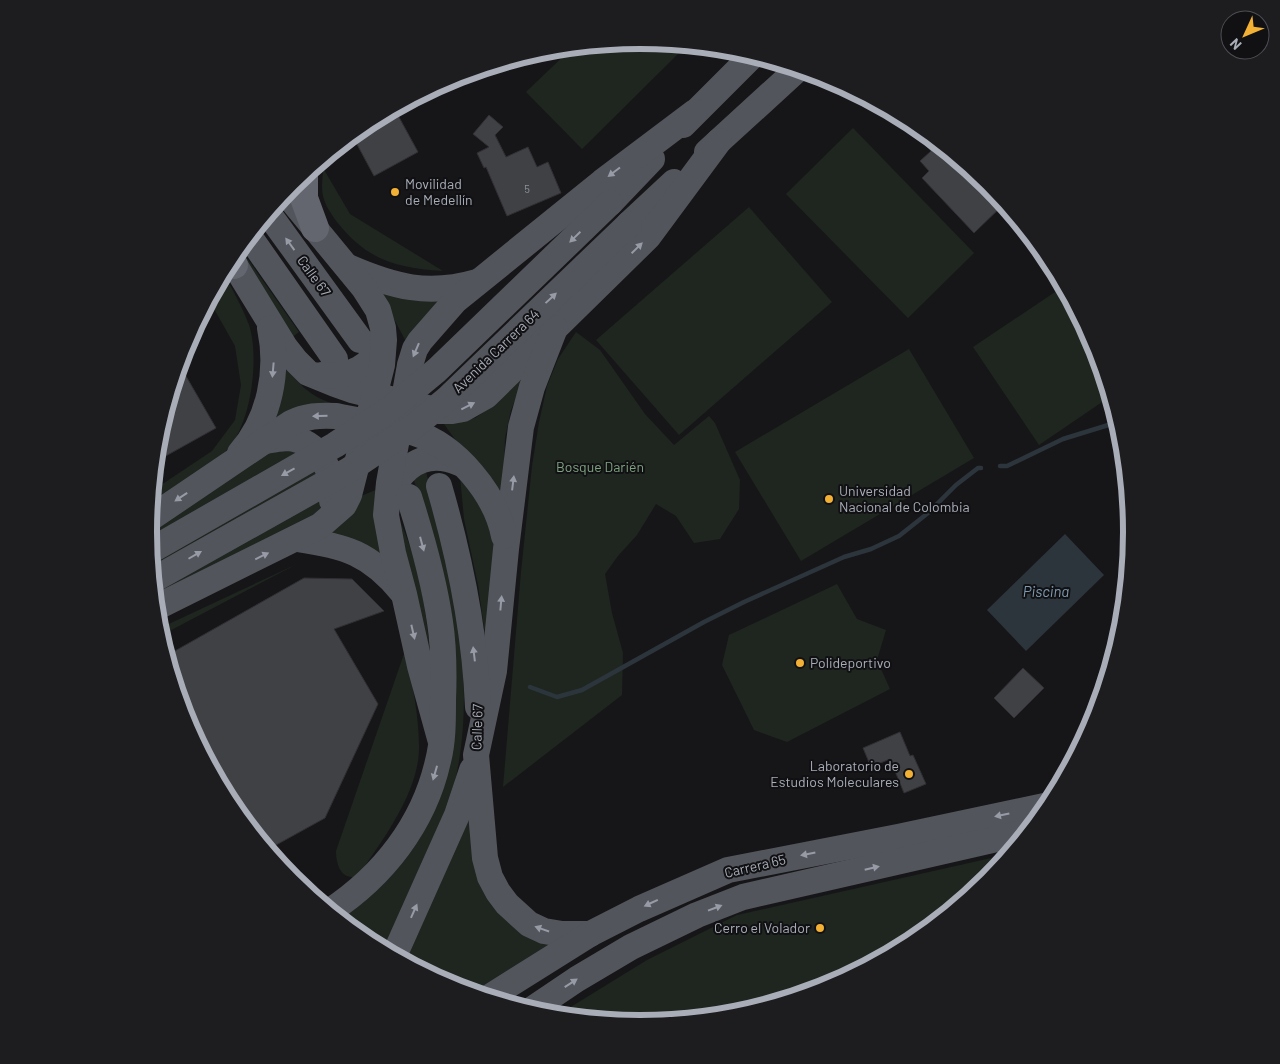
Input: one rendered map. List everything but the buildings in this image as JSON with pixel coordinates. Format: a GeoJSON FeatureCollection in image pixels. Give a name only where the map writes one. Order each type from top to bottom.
{"type":"FeatureCollection","features":[{"type":"Feature","properties":{"kind":"highway"},"geometry":{"type":"LineString","coordinates":[[304,185],[304,198],[315,228]]}},
{"type":"Feature","properties":{"kind":"main road","name":"Avenida Carrera 64"},"geometry":{"type":"LineString","coordinates":[[157,547],[328,449],[390,408],[437,370],[610,203],[695,112],[747,61]]}},
{"type":"Feature","properties":{"kind":"main road","name":"Avenida Carrera 64"},"geometry":{"type":"LineString","coordinates":[[159,577],[349,470],[413,426],[447,398],[629,224],[793,73]]}},
{"type":"Feature","properties":{"kind":"main road"},"geometry":{"type":"LineString","coordinates":[[336,907],[353,895],[378,871],[391,857],[417,820],[429,792],[441,742],[444,659],[434,586],[398,498],[399,430],[410,365],[415,349],[426,333],[455,301],[602,182],[695,112]]}},
{"type":"Feature","properties":{"kind":"main road"},"geometry":{"type":"LineString","coordinates":[[235,268],[290,354],[308,372],[334,384],[374,396],[440,411],[463,410],[486,396],[648,237],[719,141]]}},
{"type":"Feature","properties":{"kind":"main road"},"geometry":{"type":"LineString","coordinates":[[163,605],[320,526],[344,505],[349,495],[368,423],[383,354],[383,328],[373,299],[290,198]]}},
{"type":"Feature","properties":{"kind":"main road","name":"Calle 67"},"geometry":{"type":"LineString","coordinates":[[272,219],[360,340]]}},
{"type":"Feature","properties":{"kind":"main road"},"geometry":{"type":"LineString","coordinates":[[254,243],[335,359]]}},
{"type":"Feature","properties":{"kind":"main road"},"geometry":{"type":"LineString","coordinates":[[347,267],[387,282],[425,289],[451,288],[481,280]]}},
{"type":"Feature","properties":{"kind":"main road"},"geometry":{"type":"LineString","coordinates":[[455,301],[443,321],[438,338],[439,354],[446,367],[454,376],[474,383],[487,382],[513,370]]}},
{"type":"Feature","properties":{"kind":"main road"},"geometry":{"type":"LineString","coordinates":[[228,467],[252,438],[268,403],[274,360],[269,322]]}},
{"type":"Feature","properties":{"kind":"main road"},"geometry":{"type":"LineString","coordinates":[[308,372],[343,376],[355,372],[366,365],[374,356],[380,344],[383,328]]}},
{"type":"Feature","properties":{"kind":"main road"},"geometry":{"type":"LineString","coordinates":[[555,328],[532,387],[521,427],[494,671],[476,755],[485,858],[490,877],[498,892],[516,913],[536,928],[562,934],[590,934]]}},
{"type":"Feature","properties":{"kind":"main road"},"geometry":{"type":"LineString","coordinates":[[158,513],[291,424],[313,416],[336,416],[414,433],[428,439],[462,464],[491,500],[503,530],[506,549]]}},
{"type":"Feature","properties":{"kind":"main road"},"geometry":{"type":"LineString","coordinates":[[265,441],[288,438],[301,441],[315,450],[323,461],[330,472],[334,486],[328,514],[320,526]]}},
{"type":"Feature","properties":{"kind":"main road"},"geometry":{"type":"LineString","coordinates":[[441,742],[420,666],[386,515],[398,498],[400,477],[418,461],[439,457],[462,464]]}},
{"type":"Feature","properties":{"kind":"main road","name":"Calle 67"},"geometry":{"type":"LineString","coordinates":[[397,950],[457,815],[476,755],[477,690],[468,607],[458,558],[439,486]]}},
{"type":"Feature","properties":{"kind":"main road"},"geometry":{"type":"LineString","coordinates":[[297,539],[329,544],[359,554],[379,568],[404,594]]}},
{"type":"Feature","properties":{"kind":"main road","name":"Carrera 65"},"geometry":{"type":"LineString","coordinates":[[496,993],[590,934],[728,870],[1036,808]]}},
{"type":"Feature","properties":{"kind":"main road","name":"Carrera 65"},"geometry":{"type":"LineString","coordinates":[[539,1004],[630,947],[697,915],[743,897],[1016,834]]}},
{"type":"Feature","properties":{"kind":"green space"},"geometry":{"type":"Polygon","coordinates":[[[608,50],[681,51],[582,149],[526,92],[565,55],[608,50]]]}},
{"type":"Feature","properties":{"kind":"green space"},"geometry":{"type":"Polygon","coordinates":[[[853,128],[974,253],[908,318],[786,194],[853,128]]]}},
{"type":"Feature","properties":{"kind":"green space"},"geometry":{"type":"Polygon","coordinates":[[[323,168],[350,214],[443,271],[426,270],[384,260],[371,253],[348,235],[326,206],[322,192],[323,168]]]}},
{"type":"Feature","properties":{"kind":"green space"},"geometry":{"type":"Polygon","coordinates":[[[749,207],[832,302],[679,435],[596,340],[749,207]]]}},
{"type":"Feature","properties":{"kind":"green space"},"geometry":{"type":"Polygon","coordinates":[[[245,255],[299,332],[290,339],[242,258],[245,255]]]}},
{"type":"Feature","properties":{"kind":"green space"},"geometry":{"type":"Polygon","coordinates":[[[227,281],[246,317],[253,342],[254,358],[251,393],[242,426],[235,440],[218,459],[158,498],[159,486],[212,451],[235,420],[241,385],[235,346],[213,307],[227,281]]]}},
{"type":"Feature","properties":{"kind":"green space"},"geometry":{"type":"Polygon","coordinates":[[[377,287],[444,294],[411,351],[377,287]]]}},
{"type":"Feature","properties":{"kind":"green space"},"geometry":{"type":"Polygon","coordinates":[[[1059,290],[1086,347],[1105,400],[1039,445],[973,347],[1059,290]]]}},
{"type":"Feature","properties":{"kind":"green space","name":"Bosque Darién"},"geometry":{"type":"Polygon","coordinates":[[[576,332],[600,350],[645,414],[674,445],[709,416],[715,423],[740,480],[739,509],[720,539],[694,543],[676,516],[656,504],[637,535],[605,574],[612,613],[623,653],[622,695],[503,787],[521,572],[532,466],[539,422],[547,386],[558,359],[576,332]]]}},
{"type":"Feature","properties":{"kind":"green space"},"geometry":{"type":"Polygon","coordinates":[[[909,349],[974,458],[801,561],[735,452],[909,349]]]}},
{"type":"Feature","properties":{"kind":"green space"},"geometry":{"type":"Polygon","coordinates":[[[279,359],[304,388],[318,397],[338,405],[270,429],[279,359]]]}},
{"type":"Feature","properties":{"kind":"green space"},"geometry":{"type":"Polygon","coordinates":[[[530,364],[511,410],[505,438],[503,507],[444,424],[475,418],[494,405],[530,364]]]}},
{"type":"Feature","properties":{"kind":"green space"},"geometry":{"type":"Polygon","coordinates":[[[278,446],[303,454],[321,480],[322,514],[161,594],[157,524],[278,446]]]}},
{"type":"Feature","properties":{"kind":"green space"},"geometry":{"type":"Polygon","coordinates":[[[425,468],[445,546],[459,628],[463,668],[464,709],[461,750],[453,790],[431,846],[386,943],[344,913],[430,816],[433,536],[412,475],[425,468]]]}},
{"type":"Feature","properties":{"kind":"green space"},"geometry":{"type":"Polygon","coordinates":[[[460,476],[476,491],[496,544],[488,656],[478,585],[464,519],[460,476]]]}},
{"type":"Feature","properties":{"kind":"green space"},"geometry":{"type":"Polygon","coordinates":[[[378,489],[387,569],[323,534],[361,496],[378,489]]]}},
{"type":"Feature","properties":{"kind":"green space"},"geometry":{"type":"Polygon","coordinates":[[[400,521],[413,557],[422,594],[431,671],[402,549],[400,521]]]}},
{"type":"Feature","properties":{"kind":"green space"},"geometry":{"type":"Polygon","coordinates":[[[297,564],[167,632],[166,625],[297,564]]]}},
{"type":"Feature","properties":{"kind":"green space","name":"Polideportivo"},"geometry":{"type":"Polygon","coordinates":[[[837,584],[857,619],[886,630],[877,660],[890,689],[787,742],[754,730],[722,665],[729,635],[837,584]]]}},
{"type":"Feature","properties":{"kind":"green space"},"geometry":{"type":"Polygon","coordinates":[[[406,648],[419,734],[418,763],[406,798],[388,831],[358,876],[347,876],[338,866],[336,851],[406,648]]]}},
{"type":"Feature","properties":{"kind":"green space"},"geometry":{"type":"Polygon","coordinates":[[[472,812],[475,855],[554,944],[483,989],[407,955],[472,812]]]}},
{"type":"Feature","properties":{"kind":"green space","name":"Cerro el Volador"},"geometry":{"type":"Polygon","coordinates":[[[998,856],[959,895],[908,934],[882,951],[854,965],[795,990],[734,1006],[672,1014],[608,1014],[567,1009],[647,960],[737,915],[998,856]]]}},
{"type":"Feature","properties":{"kind":"water","name":"Piscina"},"geometry":{"type":"Polygon","coordinates":[[[1065,534],[1104,575],[1026,651],[987,610],[1065,534]]]}},
{"type":"Feature","properties":{"kind":"waterway"},"geometry":{"type":"LineString","coordinates":[[1000,466],[1007,466],[1063,439],[1111,424]]}},
{"type":"Feature","properties":{"kind":"waterway"},"geometry":{"type":"LineString","coordinates":[[530,687],[557,697],[582,690],[704,622],[744,602],[844,557],[871,549],[899,536],[928,513],[956,485],[978,468],[981,468]]}},
{"type":"Feature","properties":{"kind":"place","name":"Movilidad de Medellín"},"geometry":{"type":"Point","coordinates":[395,192]}},
{"type":"Feature","properties":{"kind":"place","name":"Universidad Nacional de Colombia"},"geometry":{"type":"Point","coordinates":[829,499]}},
{"type":"Feature","properties":{"kind":"place","name":"Polideportivo"},"geometry":{"type":"Point","coordinates":[800,663]}},
{"type":"Feature","properties":{"kind":"place","name":"Laboratorio de Estudios Moleculares"},"geometry":{"type":"Point","coordinates":[909,774]}},
{"type":"Feature","properties":{"kind":"place","name":"Cerro el Volador"},"geometry":{"type":"Point","coordinates":[820,928]}}]}
